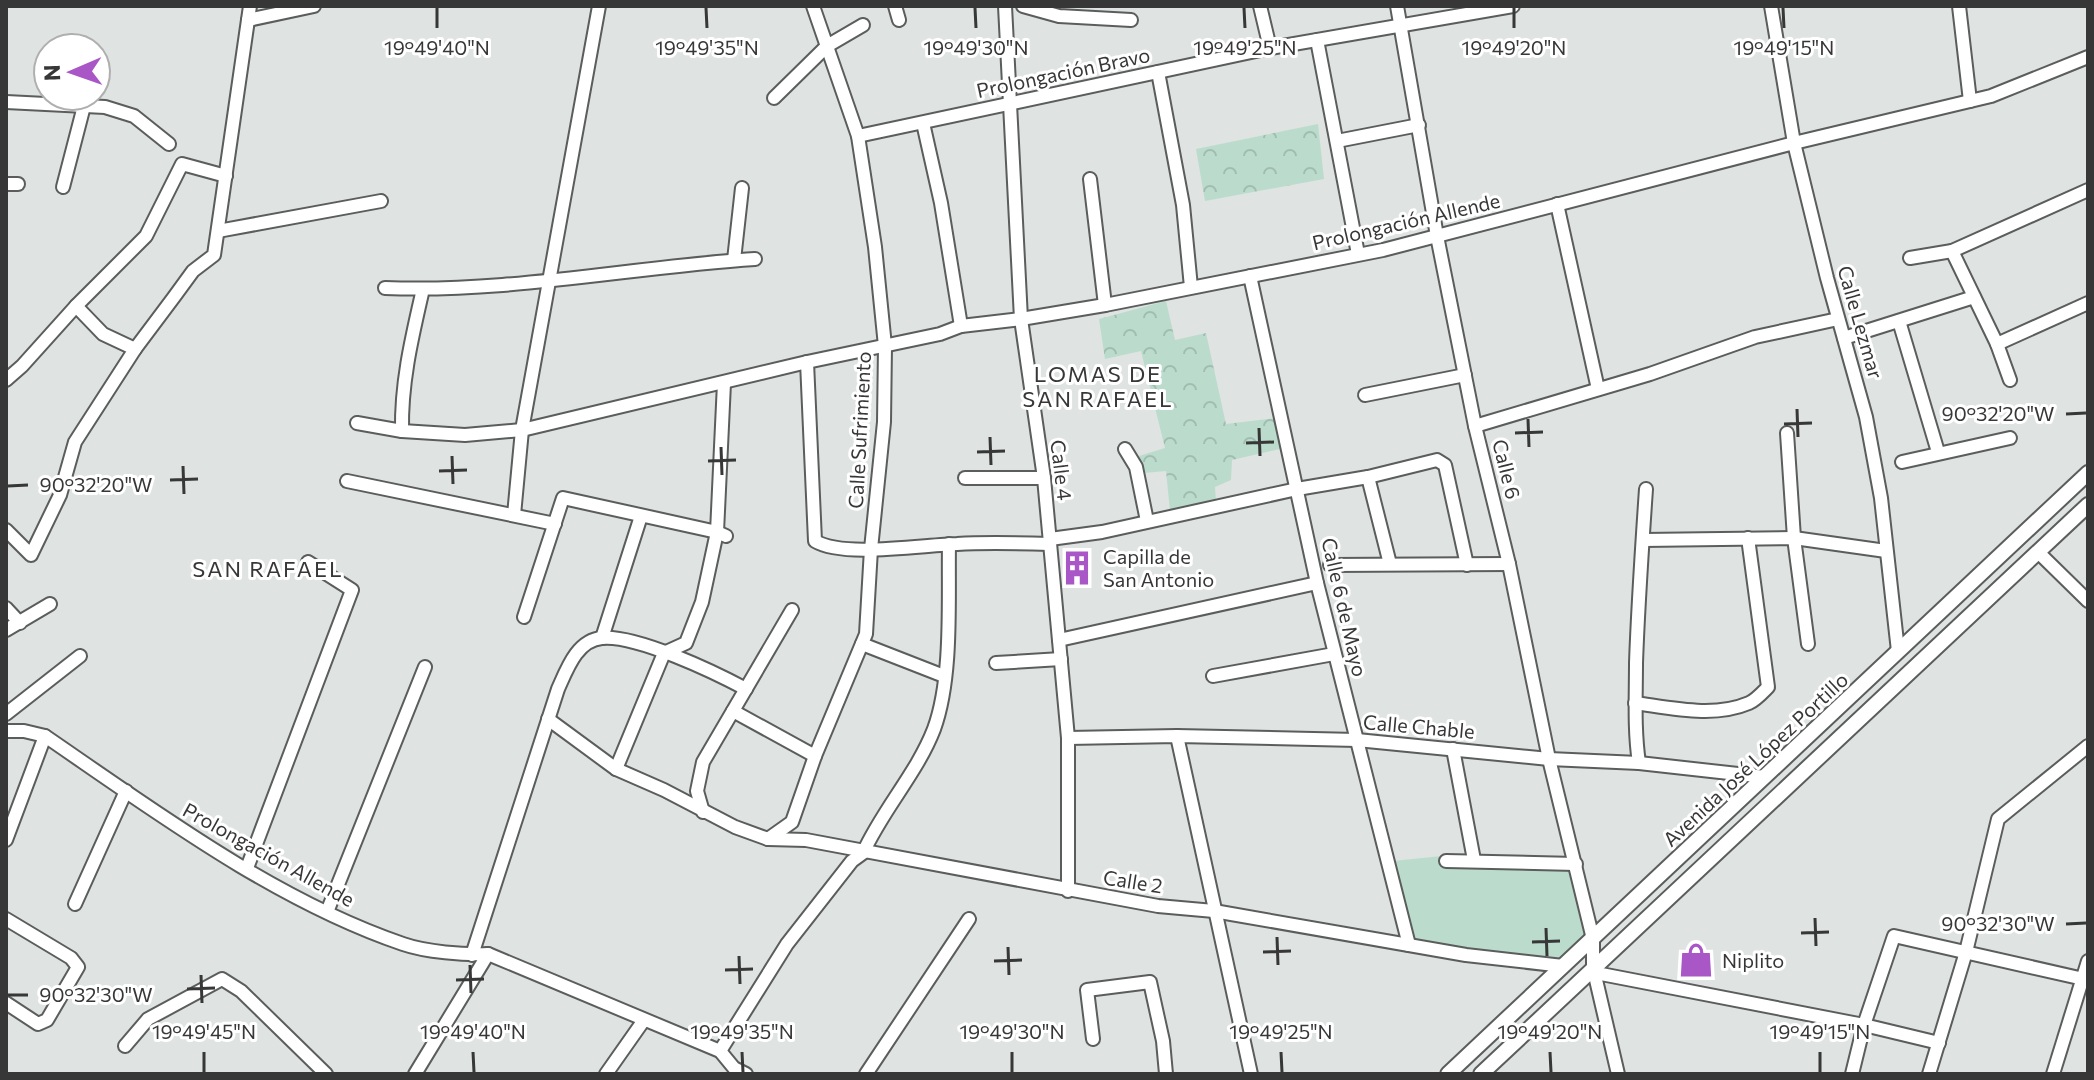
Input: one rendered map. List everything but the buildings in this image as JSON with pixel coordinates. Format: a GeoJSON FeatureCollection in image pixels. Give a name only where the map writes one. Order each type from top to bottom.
{"type":"FeatureCollection","features":[{"type":"Feature","properties":{"kind":"main road","name":"Avenida José López Portillo"},"geometry":{"type":"LineString","coordinates":[[1448,1074],[2088,473]]}},
{"type":"Feature","properties":{"kind":"main road","name":"Avenida José López Portillo"},"geometry":{"type":"LineString","coordinates":[[1481,1074],[2088,505]]}},
{"type":"Feature","properties":{"kind":"main road"},"geometry":{"type":"LineString","coordinates":[[1873,675],[1889,692]]}},
{"type":"Feature","properties":{"kind":"street"},"geometry":{"type":"LineString","coordinates":[[6,530],[31,555],[60,495],[75,442],[135,349],[193,271],[214,255],[249,13],[314,6]]}},
{"type":"Feature","properties":{"kind":"street"},"geometry":{"type":"LineString","coordinates":[[514,515],[522,430],[599,6]]}},
{"type":"Feature","properties":{"kind":"street","name":"Calle Sufrimiento"},"geometry":{"type":"LineString","coordinates":[[768,839],[792,822],[815,756],[866,634],[884,422],[885,346],[875,247],[858,136],[813,6]]}},
{"type":"Feature","properties":{"kind":"street"},"geometry":{"type":"LineString","coordinates":[[895,6],[899,20]]}},
{"type":"Feature","properties":{"kind":"street","name":"Calle 4"},"geometry":{"type":"LineString","coordinates":[[1005,6],[1021,319],[1044,478],[1068,738],[1068,891]]}},
{"type":"Feature","properties":{"kind":"street"},"geometry":{"type":"LineString","coordinates":[[1023,6],[1059,16],[1131,20]]}},
{"type":"Feature","properties":{"kind":"street"},"geometry":{"type":"LineString","coordinates":[[1260,6],[1270,48]]}},
{"type":"Feature","properties":{"kind":"street","name":"Calle 6"},"geometry":{"type":"LineString","coordinates":[[1397,6],[1437,236],[1475,426],[1509,564],[1549,759],[1593,939],[1594,970],[1618,1074]]}},
{"type":"Feature","properties":{"kind":"street","name":"Prolongación Bravo"},"geometry":{"type":"LineString","coordinates":[[858,136],[1270,48],[1513,6]]}},
{"type":"Feature","properties":{"kind":"street","name":"Calle Lezmar"},"geometry":{"type":"LineString","coordinates":[[1771,6],[1794,143],[1866,417],[1881,498],[1898,651]]}},
{"type":"Feature","properties":{"kind":"street"},"geometry":{"type":"LineString","coordinates":[[1959,6],[1970,101]]}},
{"type":"Feature","properties":{"kind":"street"},"geometry":{"type":"LineString","coordinates":[[774,98],[827,46],[863,25]]}},
{"type":"Feature","properties":{"kind":"street"},"geometry":{"type":"LineString","coordinates":[[1317,40],[1358,254]]}},
{"type":"Feature","properties":{"kind":"street","name":"Prolongación Allende"},"geometry":{"type":"LineString","coordinates":[[357,423],[402,431],[465,435],[522,430],[807,362],[940,334],[961,326],[1105,305],[1358,254],[1991,96],[2088,57]]}},
{"type":"Feature","properties":{"kind":"street"},"geometry":{"type":"LineString","coordinates":[[1158,72],[1183,205],[1191,287]]}},
{"type":"Feature","properties":{"kind":"street"},"geometry":{"type":"LineString","coordinates":[[6,102],[32,103]]}},
{"type":"Feature","properties":{"kind":"street"},"geometry":{"type":"LineString","coordinates":[[112,109],[134,116],[169,144]]}},
{"type":"Feature","properties":{"kind":"street"},"geometry":{"type":"LineString","coordinates":[[63,187],[82,112]]}},
{"type":"Feature","properties":{"kind":"street"},"geometry":{"type":"LineString","coordinates":[[923,123],[941,203],[961,326]]}},
{"type":"Feature","properties":{"kind":"street"},"geometry":{"type":"LineString","coordinates":[[1337,141],[1419,125]]}},
{"type":"Feature","properties":{"kind":"street"},"geometry":{"type":"LineString","coordinates":[[6,380],[146,236],[182,164],[226,176]]}},
{"type":"Feature","properties":{"kind":"street"},"geometry":{"type":"LineString","coordinates":[[1090,179],[1105,305]]}},
{"type":"Feature","properties":{"kind":"street"},"geometry":{"type":"LineString","coordinates":[[734,260],[742,188]]}},
{"type":"Feature","properties":{"kind":"street"},"geometry":{"type":"LineString","coordinates":[[1910,258],[1952,251],[2088,190]]}},
{"type":"Feature","properties":{"kind":"street"},"geometry":{"type":"LineString","coordinates":[[218,231],[381,201]]}},
{"type":"Feature","properties":{"kind":"street"},"geometry":{"type":"LineString","coordinates":[[1557,204],[1598,389]]}},
{"type":"Feature","properties":{"kind":"street"},"geometry":{"type":"LineString","coordinates":[[1952,251],[1997,344],[2010,380]]}},
{"type":"Feature","properties":{"kind":"street"},"geometry":{"type":"LineString","coordinates":[[385,288],[549,282],[755,259]]}},
{"type":"Feature","properties":{"kind":"street","name":"Calle 6 de Mayo"},"geometry":{"type":"LineString","coordinates":[[1250,276],[1317,583],[1409,945]]}},
{"type":"Feature","properties":{"kind":"street"},"geometry":{"type":"LineString","coordinates":[[402,431],[401,400],[423,289]]}},
{"type":"Feature","properties":{"kind":"street"},"geometry":{"type":"LineString","coordinates":[[1844,338],[1974,297]]}},
{"type":"Feature","properties":{"kind":"street"},"geometry":{"type":"LineString","coordinates":[[1997,344],[2088,303]]}},
{"type":"Feature","properties":{"kind":"street"},"geometry":{"type":"LineString","coordinates":[[76,306],[103,334],[135,349]]}},
{"type":"Feature","properties":{"kind":"street"},"geometry":{"type":"LineString","coordinates":[[1475,426],[1650,374],[1755,337],[1838,319]]}},
{"type":"Feature","properties":{"kind":"street"},"geometry":{"type":"LineString","coordinates":[[1899,321],[1938,452]]}},
{"type":"Feature","properties":{"kind":"street"},"geometry":{"type":"LineString","coordinates":[[807,362],[815,541],[824,547],[871,549],[1050,541],[1368,477],[1437,460],[1445,465],[1467,565]]}},
{"type":"Feature","properties":{"kind":"street"},"geometry":{"type":"LineString","coordinates":[[1365,395],[1465,375]]}},
{"type":"Feature","properties":{"kind":"street"},"geometry":{"type":"LineString","coordinates":[[616,769],[664,653],[686,643],[722,534],[724,383]]}},
{"type":"Feature","properties":{"kind":"street"},"geometry":{"type":"LineString","coordinates":[[1787,433],[1794,538],[1808,644]]}},
{"type":"Feature","properties":{"kind":"street"},"geometry":{"type":"LineString","coordinates":[[1902,462],[2010,438]]}},
{"type":"Feature","properties":{"kind":"street"},"geometry":{"type":"LineString","coordinates":[[1125,449],[1136,467],[1147,521]]}},
{"type":"Feature","properties":{"kind":"street"},"geometry":{"type":"LineString","coordinates":[[1368,477],[1390,564]]}},
{"type":"Feature","properties":{"kind":"street"},"geometry":{"type":"LineString","coordinates":[[965,478],[1044,478]]}},
{"type":"Feature","properties":{"kind":"street"},"geometry":{"type":"LineString","coordinates":[[347,481],[555,524]]}},
{"type":"Feature","properties":{"kind":"street"},"geometry":{"type":"LineString","coordinates":[[1639,763],[1635,703],[1638,589],[1646,489]]}},
{"type":"Feature","properties":{"kind":"street"},"geometry":{"type":"LineString","coordinates":[[524,617],[563,498],[722,534]]}},
{"type":"Feature","properties":{"kind":"street"},"geometry":{"type":"LineString","coordinates":[[602,638],[641,516]]}},
{"type":"Feature","properties":{"kind":"street"},"geometry":{"type":"LineString","coordinates":[[1635,703],[1684,710],[1718,710],[1751,703],[1768,687],[1748,538]]}},
{"type":"Feature","properties":{"kind":"street"},"geometry":{"type":"LineString","coordinates":[[1643,540],[1794,538],[1886,551]]}},
{"type":"Feature","properties":{"kind":"street"},"geometry":{"type":"LineString","coordinates":[[720,1051],[787,944],[852,861],[863,853],[934,729],[944,676],[949,544]]}},
{"type":"Feature","properties":{"kind":"street"},"geometry":{"type":"LineString","coordinates":[[2039,553],[2088,601]]}},
{"type":"Feature","properties":{"kind":"street"},"geometry":{"type":"LineString","coordinates":[[247,868],[352,590],[308,562]]}},
{"type":"Feature","properties":{"kind":"street"},"geometry":{"type":"LineString","coordinates":[[1330,565],[1509,564]]}},
{"type":"Feature","properties":{"kind":"street"},"geometry":{"type":"LineString","coordinates":[[1059,640],[1317,583]]}},
{"type":"Feature","properties":{"kind":"street"},"geometry":{"type":"LineString","coordinates":[[6,630],[50,604]]}},
{"type":"Feature","properties":{"kind":"street"},"geometry":{"type":"LineString","coordinates":[[6,608],[20,623]]}},
{"type":"Feature","properties":{"kind":"street"},"geometry":{"type":"LineString","coordinates":[[703,812],[697,791],[703,762],[792,610]]}},
{"type":"Feature","properties":{"kind":"street"},"geometry":{"type":"LineString","coordinates":[[472,955],[558,689],[573,655],[595,638],[616,637],[712,671],[746,689]]}},
{"type":"Feature","properties":{"kind":"street"},"geometry":{"type":"LineString","coordinates":[[862,644],[944,676]]}},
{"type":"Feature","properties":{"kind":"street"},"geometry":{"type":"LineString","coordinates":[[1213,676],[1334,654]]}},
{"type":"Feature","properties":{"kind":"street"},"geometry":{"type":"LineString","coordinates":[[6,714],[80,656]]}},
{"type":"Feature","properties":{"kind":"street"},"geometry":{"type":"LineString","coordinates":[[996,663],[1061,659]]}},
{"type":"Feature","properties":{"kind":"street"},"geometry":{"type":"LineString","coordinates":[[327,912],[425,667]]}},
{"type":"Feature","properties":{"kind":"street"},"geometry":{"type":"LineString","coordinates":[[733,711],[815,756]]}},
{"type":"Feature","properties":{"kind":"street","name":"Calle 2"},"geometry":{"type":"LineString","coordinates":[[548,719],[616,769],[735,827],[768,839],[806,840],[1158,906],[1214,911],[1409,945],[1563,966]]}},
{"type":"Feature","properties":{"kind":"street","name":"Prolongación Allende"},"geometry":{"type":"LineString","coordinates":[[6,731],[45,736],[247,868],[327,912],[406,945],[472,955],[488,954],[720,1051],[736,1072]]}},
{"type":"Feature","properties":{"kind":"street"},"geometry":{"type":"LineString","coordinates":[[6,840],[45,736]]}},
{"type":"Feature","properties":{"kind":"street"},"geometry":{"type":"LineString","coordinates":[[1177,736],[1251,1074]]}},
{"type":"Feature","properties":{"kind":"street","name":"Calle Chable"},"geometry":{"type":"LineString","coordinates":[[1068,738],[1177,736],[1357,740],[1549,759],[1639,763],[1765,777]]}},
{"type":"Feature","properties":{"kind":"street"},"geometry":{"type":"LineString","coordinates":[[1929,1074],[1966,952],[1998,819],[2088,746]]}},
{"type":"Feature","properties":{"kind":"street"},"geometry":{"type":"LineString","coordinates":[[1453,749],[1474,860]]}},
{"type":"Feature","properties":{"kind":"street"},"geometry":{"type":"LineString","coordinates":[[75,904],[126,791]]}},
{"type":"Feature","properties":{"kind":"street"},"geometry":{"type":"LineString","coordinates":[[1446,861],[1576,864]]}},
{"type":"Feature","properties":{"kind":"street"},"geometry":{"type":"LineString","coordinates":[[6,919],[71,958],[78,967],[47,1020],[38,1024],[6,1003]]}},
{"type":"Feature","properties":{"kind":"street"},"geometry":{"type":"LineString","coordinates":[[866,1074],[969,919]]}},
{"type":"Feature","properties":{"kind":"street"},"geometry":{"type":"LineString","coordinates":[[1852,1074],[1864,1025],[1894,936],[2085,979]]}},
{"type":"Feature","properties":{"kind":"street"},"geometry":{"type":"LineString","coordinates":[[415,1074],[488,954]]}},
{"type":"Feature","properties":{"kind":"street"},"geometry":{"type":"LineString","coordinates":[[2053,1074],[2085,979],[2088,961]]}},
{"type":"Feature","properties":{"kind":"street"},"geometry":{"type":"LineString","coordinates":[[1594,970],[1939,1043]]}},
{"type":"Feature","properties":{"kind":"street"},"geometry":{"type":"LineString","coordinates":[[125,1046],[148,1019],[222,979],[241,991],[326,1074]]}},
{"type":"Feature","properties":{"kind":"street"},"geometry":{"type":"LineString","coordinates":[[1093,1039],[1087,990],[1150,982],[1163,1041],[1166,1074]]}},
{"type":"Feature","properties":{"kind":"street"},"geometry":{"type":"LineString","coordinates":[[606,1074],[644,1020]]}},
{"type":"Feature","properties":{"kind":"green space"},"geometry":{"type":"Polygon","coordinates":[[[1318,124],[1324,179],[1205,201],[1196,149],[1318,124]]]}},
{"type":"Feature","properties":{"kind":"green space"},"geometry":{"type":"Polygon","coordinates":[[[1166,301],[1175,340],[1206,333],[1226,424],[1277,418],[1284,448],[1232,460],[1231,480],[1215,487],[1216,503],[1170,511],[1166,471],[1144,473],[1139,456],[1165,448],[1141,351],[1105,359],[1099,319],[1166,301]]]}},
{"type":"Feature","properties":{"kind":"green space"},"geometry":{"type":"Polygon","coordinates":[[[1442,856],[1444,860],[1575,865],[1592,939],[1563,966],[1412,942],[1393,861],[1442,856]]]}},
{"type":"Feature","properties":{"kind":"place","name":"Capilla de San Antonio"},"geometry":{"type":"Point","coordinates":[1077,568]}},
{"type":"Feature","properties":{"kind":"place","name":"Niplito"},"geometry":{"type":"Point","coordinates":[1696,960]}},
{"type":"Feature","properties":{"kind":"district","name":"LOMAS DE SAN RAFAEL"},"geometry":{"type":"Point","coordinates":[1098,386]}},
{"type":"Feature","properties":{"kind":"district","name":"SAN RAFAEL"},"geometry":{"type":"Point","coordinates":[268,568]}}]}
